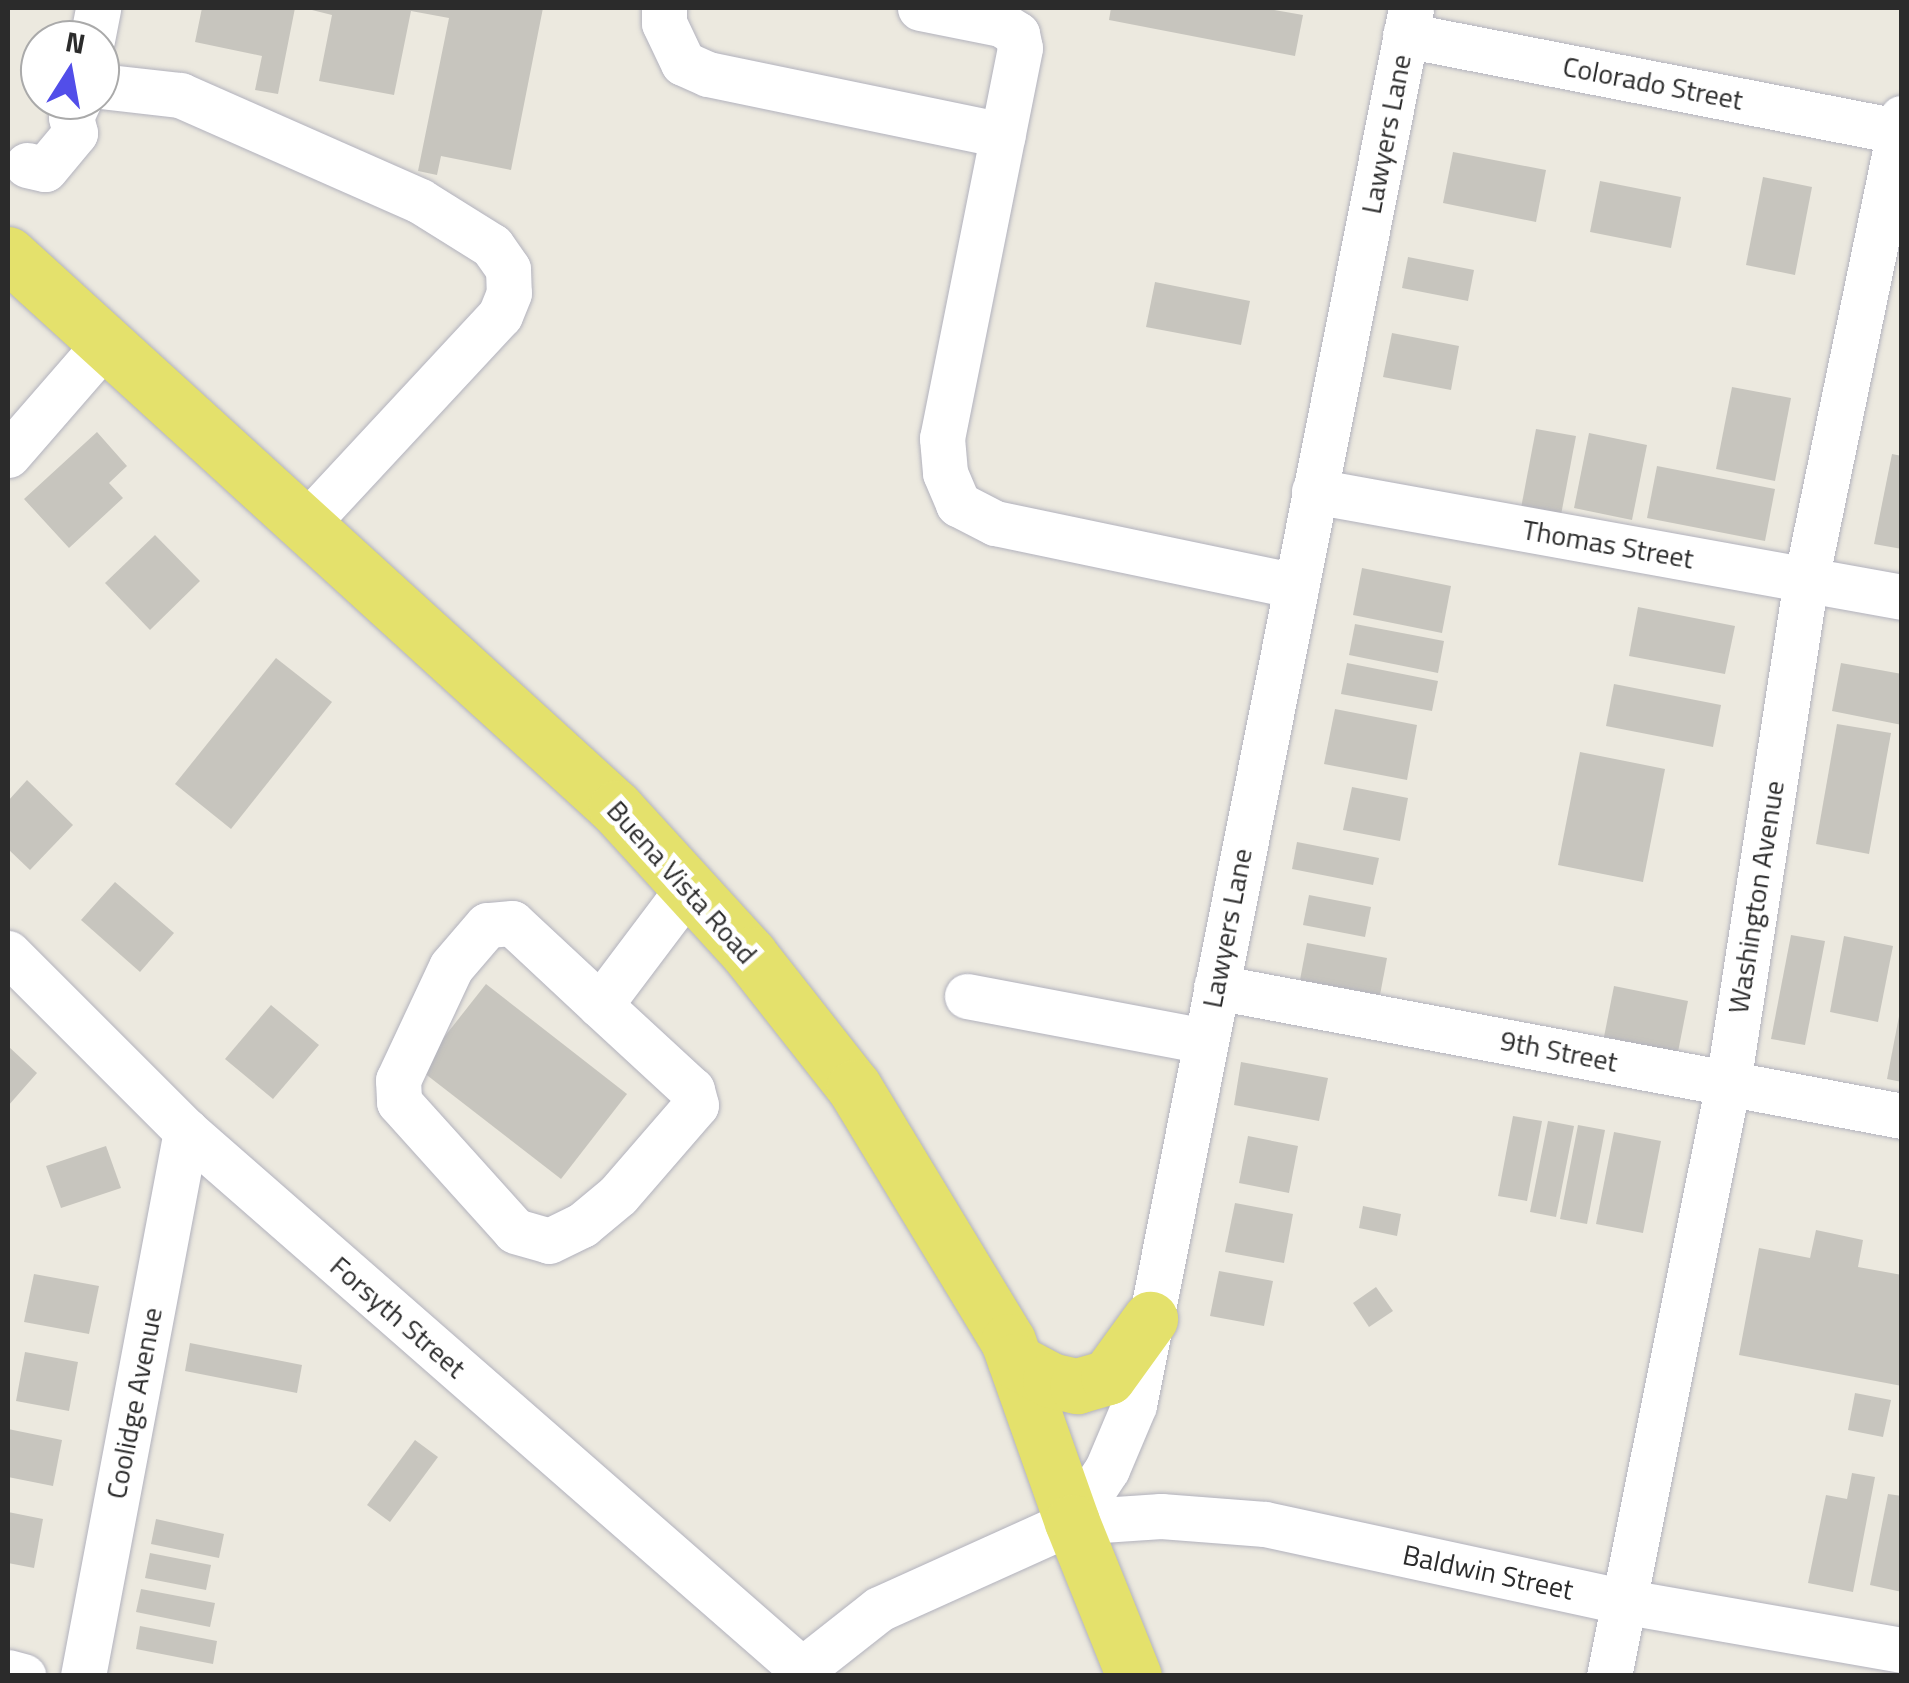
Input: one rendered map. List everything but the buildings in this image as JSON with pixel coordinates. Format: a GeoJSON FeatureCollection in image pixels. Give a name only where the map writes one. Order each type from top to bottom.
{"type":"FeatureCollection","features":[{"type":"Feature","properties":{"kind":"main road","name":"Buena Vista Road"},"geometry":{"type":"LineString","coordinates":[[8,254],[107,340],[616,808],[750,954],[854,1087],[1008,1342],[1072,1522],[1134,1676]]}},
{"type":"Feature","properties":{"kind":"main road"},"geometry":{"type":"LineString","coordinates":[[1015,1362],[1050,1380],[1077,1386],[1108,1377],[1150,1319]]}},
{"type":"Feature","properties":{"kind":"street"},"geometry":{"type":"LineString","coordinates":[[664,8],[668,34],[683,63],[708,74],[1003,136]]}},
{"type":"Feature","properties":{"kind":"street"},"geometry":{"type":"LineString","coordinates":[[920,8],[1001,24],[1017,34],[1020,48],[942,438],[945,473],[958,504],[995,524],[1296,586]]}},
{"type":"Feature","properties":{"kind":"street","name":"Colorado Street"},"geometry":{"type":"LineString","coordinates":[[1408,21],[1901,127]]}},
{"type":"Feature","properties":{"kind":"street","name":"Lawyers Lane"},"geometry":{"type":"LineString","coordinates":[[1072,1522],[1107,1469],[1134,1405],[1408,21]]}},
{"type":"Feature","properties":{"kind":"street"},"geometry":{"type":"LineString","coordinates":[[120,99],[180,95],[420,202],[492,246],[508,269],[509,293],[500,315],[306,523]]}},
{"type":"Feature","properties":{"kind":"street"},"geometry":{"type":"LineString","coordinates":[[18,176],[23,148],[45,120]]}},
{"type":"Feature","properties":{"kind":"street","name":"Washington Avenue"},"geometry":{"type":"LineString","coordinates":[[1609,1676],[1627,1602],[1728,1082],[1806,580],[1901,127]]}},
{"type":"Feature","properties":{"kind":"street"},"geometry":{"type":"LineString","coordinates":[[8,455],[107,340]]}},
{"type":"Feature","properties":{"kind":"street","name":"Thomas Street"},"geometry":{"type":"LineString","coordinates":[[1314,491],[1902,597]]}},
{"type":"Feature","properties":{"kind":"street"},"geometry":{"type":"LineString","coordinates":[[600,1005],[689,887]]}},
{"type":"Feature","properties":{"kind":"street"},"geometry":{"type":"LineString","coordinates":[[512,923],[600,1005],[692,1090],[696,1106],[618,1195],[582,1225],[549,1241],[515,1231],[399,1102],[398,1080],[450,967],[488,925],[512,923]]}},
{"type":"Feature","properties":{"kind":"street","name":"Forsyth Street"},"geometry":{"type":"LineString","coordinates":[[8,953],[186,1131],[797,1672]]}},
{"type":"Feature","properties":{"kind":"street","name":"9th Street"},"geometry":{"type":"LineString","coordinates":[[1216,987],[1902,1116]]}},
{"type":"Feature","properties":{"kind":"street"},"geometry":{"type":"LineString","coordinates":[[967,996],[1205,1041]]}},
{"type":"Feature","properties":{"kind":"street","name":"Coolidge Avenue"},"geometry":{"type":"LineString","coordinates":[[82,1676],[186,1131]]}},
{"type":"Feature","properties":{"kind":"street","name":"Baldwin Street"},"geometry":{"type":"LineString","coordinates":[[1072,1522],[1161,1516],[1265,1524],[1627,1602],[1902,1650]]}},
{"type":"Feature","properties":{"kind":"street"},"geometry":{"type":"LineString","coordinates":[[797,1672],[879,1609],[1072,1522]]}},
{"type":"Feature","properties":{"kind":"street"},"geometry":{"type":"LineString","coordinates":[[8,1672],[22,1676]]}}]}
